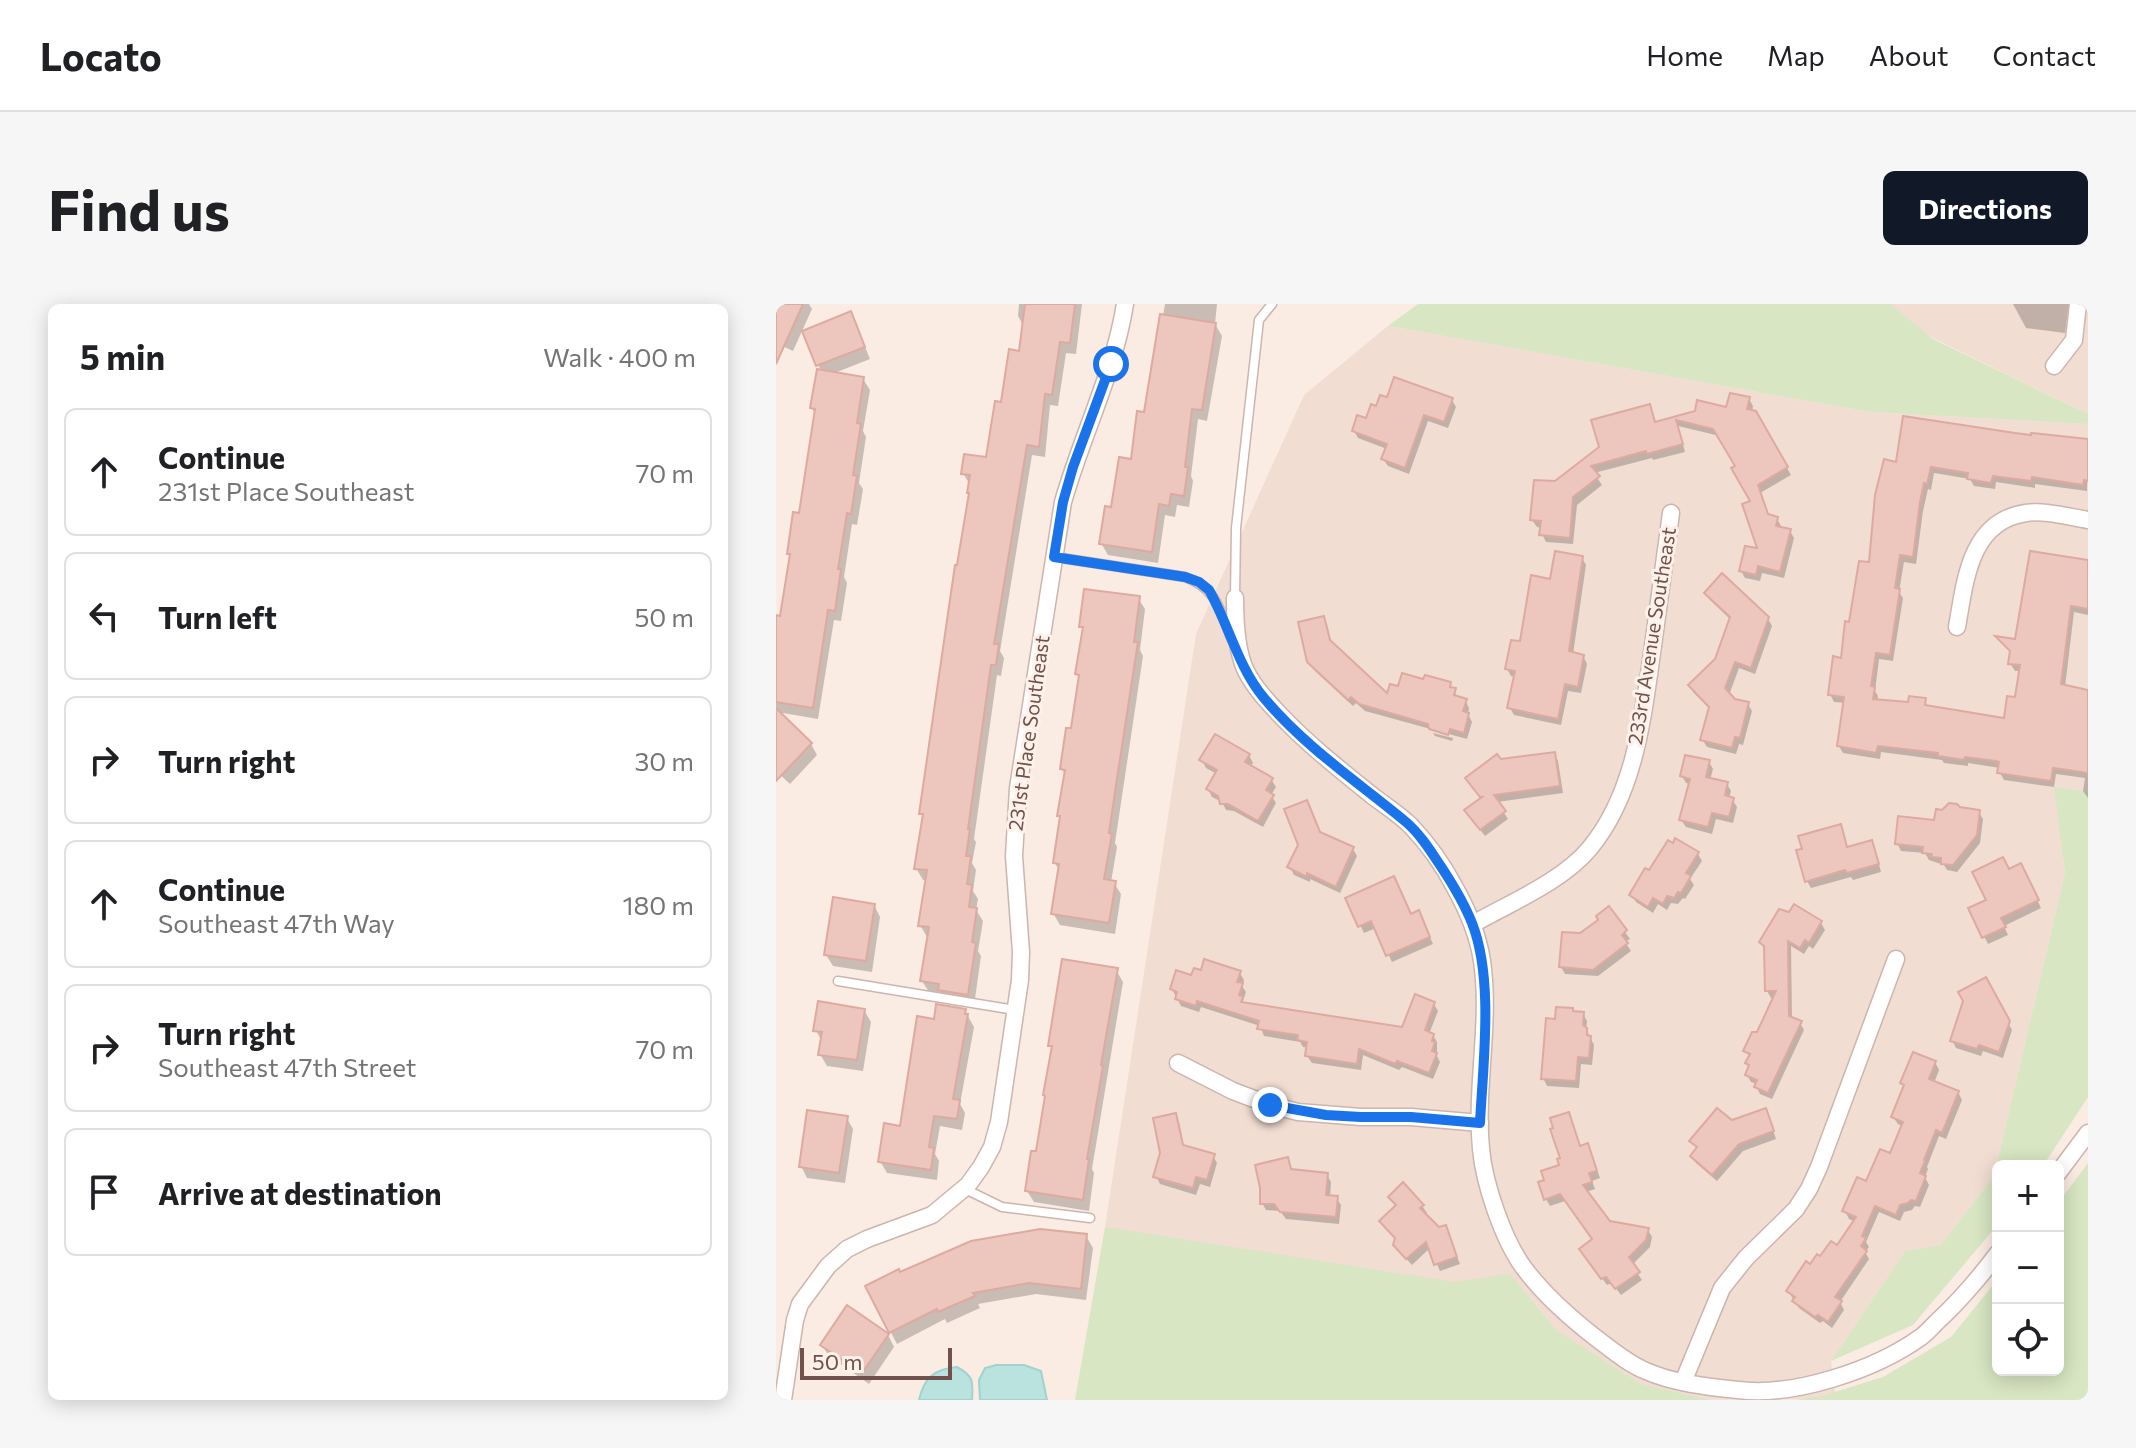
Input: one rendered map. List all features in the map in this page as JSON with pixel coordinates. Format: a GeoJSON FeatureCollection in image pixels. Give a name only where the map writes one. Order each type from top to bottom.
{"type":"FeatureCollection","features":[{"type":"Feature","properties":{"kind":"street","name":"231st Place Southeast"},"geometry":{"type":"LineString","coordinates":[[783,1400],[800,1304],[828,1266],[847,1249],[867,1239],[932,1215],[964,1189],[992,1147],[999,1122],[1020,980],[1014,856],[1018,788],[1054,557],[1063,502],[1111,364],[1125,304]]}},
{"type":"Feature","properties":{"kind":"street"},"geometry":{"type":"LineString","coordinates":[[2054,366],[2074,340],[2078,304]]}},
{"type":"Feature","properties":{"kind":"street","name":"233rd Avenue Southeast"},"geometry":{"type":"LineString","coordinates":[[1473,924],[1574,865],[1590,848],[1612,815],[1626,784],[1644,711],[1671,513]]}},
{"type":"Feature","properties":{"kind":"street"},"geometry":{"type":"LineString","coordinates":[[1957,627],[1973,555],[1989,531],[2008,518],[2025,513],[2088,520]]}},
{"type":"Feature","properties":{"kind":"street"},"geometry":{"type":"LineString","coordinates":[[1235,598],[1235,624],[1244,668],[1263,697],[1295,730],[1409,825],[1431,850],[1453,883],[1473,924],[1482,960],[1484,994],[1480,1123],[1481,1151],[1488,1185],[1499,1219],[1522,1266],[1553,1302],[1621,1358],[1648,1372],[1683,1382],[1753,1392],[1787,1389],[1827,1380],[1870,1365],[1922,1336],[1972,1288],[1992,1261]]}},
{"type":"Feature","properties":{"kind":"street"},"geometry":{"type":"LineString","coordinates":[[1683,1382],[1722,1288],[1746,1258],[1796,1209],[1809,1189],[1896,959]]}},
{"type":"Feature","properties":{"kind":"street"},"geometry":{"type":"LineString","coordinates":[[1178,1063],[1233,1091],[1298,1112],[1480,1123]]}},
{"type":"Feature","properties":{"kind":"street"},"geometry":{"type":"LineString","coordinates":[[2064,1165],[2088,1133]]}},
{"type":"Feature","properties":{"kind":"lane"},"geometry":{"type":"LineString","coordinates":[[1235,598],[1236,528],[1259,320],[1272,304]]}},
{"type":"Feature","properties":{"kind":"lane"},"geometry":{"type":"LineString","coordinates":[[1054,557],[1185,577],[1199,582],[1209,590],[1215,601],[1244,668]]}},
{"type":"Feature","properties":{"kind":"lane"},"geometry":{"type":"LineString","coordinates":[[838,981],[1016,1011]]}},
{"type":"Feature","properties":{"kind":"lane"},"geometry":{"type":"LineString","coordinates":[[964,1189],[1002,1207],[1090,1218]]}},
{"type":"Feature","properties":{"kind":"shaded area"},"geometry":{"type":"Polygon","coordinates":[[[1854,304],[2088,304],[2088,414],[1933,338],[1854,304]]]}},
{"type":"Feature","properties":{"kind":"shaded area"},"geometry":{"type":"Polygon","coordinates":[[[1388,326],[1870,412],[2088,424],[2088,792],[2055,788],[2065,873],[1998,1160],[1992,1160],[1992,1179],[1941,1245],[1905,1251],[1831,1361],[1836,1399],[1672,1400],[1592,1359],[1105,1227],[1196,634],[1304,395],[1388,326]]]}},
{"type":"Feature","properties":{"kind":"green space"},"geometry":{"type":"Polygon","coordinates":[[[1418,304],[1890,304],[1933,339],[2088,414],[2088,424],[1870,412],[1388,326],[1418,304]]]}},
{"type":"Feature","properties":{"kind":"green space"},"geometry":{"type":"Polygon","coordinates":[[[2054,787],[2088,792],[2088,1097],[2047,1160],[1998,1160],[2065,873],[2054,787]]]}},
{"type":"Feature","properties":{"kind":"green space"},"geometry":{"type":"Polygon","coordinates":[[[2088,1163],[2088,1400],[1794,1400],[1822,1396],[1883,1377],[1951,1337],[1992,1286],[1992,1376],[2064,1376],[2064,1195],[2088,1163]]]}},
{"type":"Feature","properties":{"kind":"green space"},"geometry":{"type":"Polygon","coordinates":[[[1992,1179],[1992,1231],[1913,1325],[1831,1361],[1905,1251],[1941,1245],[1992,1179]]]}},
{"type":"Feature","properties":{"kind":"green space"},"geometry":{"type":"Polygon","coordinates":[[[1105,1227],[1454,1282],[1510,1274],[1556,1330],[1641,1384],[1709,1400],[1075,1400],[1105,1227]]]}},
{"type":"Feature","properties":{"kind":"water"},"geometry":{"type":"Polygon","coordinates":[[[1024,1365],[1041,1371],[1047,1400],[980,1400],[979,1380],[985,1368],[1024,1365]]]}},
{"type":"Feature","properties":{"kind":"water"},"geometry":{"type":"Polygon","coordinates":[[[957,1367],[967,1373],[971,1380],[972,1400],[919,1400],[931,1376],[957,1367]]]}},
{"type":"Feature","properties":{"kind":"building"},"geometry":{"type":"Polygon","coordinates":[[[776,304],[803,304],[776,364],[776,304]]]}},
{"type":"Feature","properties":{"kind":"building"},"geometry":{"type":"Polygon","coordinates":[[[1025,304],[1075,304],[1070,343],[1060,342],[1052,395],[1045,394],[1039,447],[1027,445],[994,644],[999,644],[996,665],[991,665],[966,856],[971,856],[967,884],[972,885],[969,907],[977,908],[972,942],[976,943],[968,995],[938,990],[939,984],[920,981],[929,927],[918,926],[927,870],[914,869],[955,565],[969,493],[970,475],[961,474],[964,454],[986,457],[995,401],[1001,402],[1009,349],[1019,351],[1025,304]]]}},
{"type":"Feature","properties":{"kind":"building"},"geometry":{"type":"Polygon","coordinates":[[[851,311],[865,347],[816,366],[802,331],[851,311]]]}},
{"type":"Feature","properties":{"kind":"building"},"geometry":{"type":"Polygon","coordinates":[[[1160,314],[1216,323],[1202,410],[1192,409],[1184,496],[1171,494],[1169,506],[1159,504],[1152,552],[1099,544],[1105,506],[1111,507],[1119,457],[1131,459],[1137,411],[1144,412],[1160,314]]]}},
{"type":"Feature","properties":{"kind":"building"},"geometry":{"type":"Polygon","coordinates":[[[817,369],[864,377],[853,475],[857,476],[851,514],[847,513],[835,611],[828,610],[813,708],[776,702],[776,615],[780,616],[793,512],[799,513],[815,409],[810,408],[817,369]]]}},
{"type":"Feature","properties":{"kind":"building"},"geometry":{"type":"Polygon","coordinates":[[[1394,377],[1453,398],[1444,422],[1424,415],[1405,468],[1381,459],[1387,444],[1352,431],[1357,415],[1366,418],[1371,404],[1376,406],[1380,395],[1387,397],[1394,377]]]}},
{"type":"Feature","properties":{"kind":"building"},"geometry":{"type":"Polygon","coordinates":[[[1730,393],[1750,397],[1747,409],[1756,411],[1788,467],[1758,485],[1768,514],[1778,517],[1776,526],[1791,529],[1780,572],[1758,566],[1756,575],[1739,571],[1745,546],[1757,548],[1742,504],[1750,501],[1731,468],[1735,466],[1713,429],[1676,420],[1683,444],[1591,466],[1600,476],[1573,497],[1570,538],[1539,535],[1541,521],[1530,520],[1534,480],[1555,481],[1599,447],[1591,420],[1650,404],[1655,422],[1695,411],[1697,400],[1726,407],[1730,393]]]}},
{"type":"Feature","properties":{"kind":"building"},"geometry":{"type":"Polygon","coordinates":[[[1903,416],[2031,435],[2088,439],[2088,481],[2084,480],[2083,485],[2032,477],[2031,481],[1993,476],[1991,483],[1967,479],[1968,473],[1931,467],[1920,502],[1913,557],[1900,555],[1895,588],[1900,589],[1890,655],[1876,653],[1871,686],[1875,687],[1873,699],[1908,702],[1909,696],[1926,698],[1925,705],[2004,718],[2007,696],[2015,697],[2020,665],[2008,664],[2010,651],[1995,636],[2015,639],[2030,551],[2088,560],[2088,609],[2071,606],[2061,684],[2088,690],[2088,773],[2053,768],[2051,781],[1997,773],[1999,762],[1996,761],[1965,757],[1964,760],[1938,756],[1938,753],[1878,746],[1876,753],[1837,746],[1844,697],[1828,695],[1833,656],[1841,658],[1845,621],[1849,622],[1859,561],[1869,562],[1875,495],[1884,459],[1896,462],[1903,416]]]}},
{"type":"Feature","properties":{"kind":"building"},"geometry":{"type":"Polygon","coordinates":[[[1555,551],[1583,556],[1569,651],[1584,655],[1578,687],[1565,684],[1558,719],[1507,708],[1515,671],[1505,669],[1511,640],[1520,641],[1531,575],[1550,579],[1555,551]]]}},
{"type":"Feature","properties":{"kind":"building"},"geometry":{"type":"Polygon","coordinates":[[[1722,573],[1769,617],[1751,668],[1735,662],[1725,688],[1735,699],[1749,702],[1740,738],[1735,737],[1732,748],[1700,740],[1709,707],[1688,685],[1715,659],[1730,617],[1704,593],[1722,573]]]}},
{"type":"Feature","properties":{"kind":"building"},"geometry":{"type":"Polygon","coordinates":[[[1084,589],[1140,596],[1134,642],[1138,642],[1104,879],[1116,881],[1109,923],[1051,914],[1059,864],[1053,863],[1060,816],[1057,816],[1065,770],[1060,769],[1066,728],[1071,728],[1079,675],[1075,674],[1083,627],[1079,627],[1084,589]]]}},
{"type":"Feature","properties":{"kind":"building"},"geometry":{"type":"Polygon","coordinates":[[[1324,616],[1330,640],[1387,693],[1390,684],[1398,686],[1402,673],[1451,682],[1450,687],[1456,688],[1454,695],[1467,699],[1463,711],[1469,713],[1464,733],[1450,729],[1448,735],[1429,729],[1428,724],[1359,704],[1351,697],[1348,700],[1307,662],[1298,622],[1324,616]]]}},
{"type":"Feature","properties":{"kind":"building"},"geometry":{"type":"Polygon","coordinates":[[[776,708],[812,743],[776,781],[776,708]]]}},
{"type":"Feature","properties":{"kind":"building"},"geometry":{"type":"Polygon","coordinates":[[[1215,734],[1250,754],[1245,762],[1273,778],[1266,790],[1274,795],[1258,821],[1228,804],[1220,804],[1218,796],[1206,789],[1217,770],[1199,760],[1215,734]]]}},
{"type":"Feature","properties":{"kind":"building"},"geometry":{"type":"Polygon","coordinates":[[[1555,752],[1560,786],[1494,795],[1506,811],[1480,830],[1464,810],[1482,797],[1465,778],[1497,754],[1501,759],[1555,752]]]}},
{"type":"Feature","properties":{"kind":"building"},"geometry":{"type":"Polygon","coordinates":[[[1685,755],[1710,760],[1706,777],[1728,782],[1725,795],[1734,798],[1729,817],[1712,813],[1708,827],[1679,820],[1690,779],[1680,776],[1685,755]]]}},
{"type":"Feature","properties":{"kind":"building"},"geometry":{"type":"Polygon","coordinates":[[[1307,800],[1320,832],[1354,847],[1336,887],[1287,867],[1298,845],[1284,809],[1307,800]]]}},
{"type":"Feature","properties":{"kind":"building"},"geometry":{"type":"Polygon","coordinates":[[[1949,803],[1980,810],[1977,835],[1953,865],[1941,864],[1941,858],[1922,853],[1923,847],[1895,844],[1898,816],[1934,820],[1936,809],[1942,810],[1949,803]]]}},
{"type":"Feature","properties":{"kind":"building"},"geometry":{"type":"Polygon","coordinates":[[[1841,824],[1847,847],[1872,840],[1879,864],[1805,882],[1796,850],[1802,849],[1798,836],[1841,824]]]}},
{"type":"Feature","properties":{"kind":"building"},"geometry":{"type":"Polygon","coordinates":[[[1675,838],[1699,852],[1686,873],[1691,876],[1681,893],[1678,892],[1674,898],[1667,896],[1663,904],[1653,898],[1648,907],[1629,895],[1645,868],[1649,870],[1668,840],[1673,843],[1675,838]]]}},
{"type":"Feature","properties":{"kind":"building"},"geometry":{"type":"Polygon","coordinates":[[[2003,857],[2009,869],[2021,863],[2039,900],[2001,918],[2006,927],[1982,938],[1968,908],[1986,900],[1972,872],[2003,857]]]}},
{"type":"Feature","properties":{"kind":"building"},"geometry":{"type":"Polygon","coordinates":[[[1394,876],[1411,914],[1419,910],[1430,937],[1386,956],[1371,921],[1358,927],[1345,898],[1394,876]]]}},
{"type":"Feature","properties":{"kind":"building"},"geometry":{"type":"Polygon","coordinates":[[[833,897],[875,904],[866,961],[824,955],[833,897]]]}},
{"type":"Feature","properties":{"kind":"building"},"geometry":{"type":"Polygon","coordinates":[[[1794,904],[1822,921],[1809,943],[1805,940],[1800,948],[1788,941],[1789,1016],[1802,1021],[1768,1093],[1754,1087],[1757,1080],[1745,1075],[1749,1065],[1745,1063],[1750,1054],[1743,1051],[1752,1032],[1757,1032],[1776,991],[1765,991],[1764,946],[1759,942],[1779,909],[1789,912],[1794,904]]]}},
{"type":"Feature","properties":{"kind":"building"},"geometry":{"type":"Polygon","coordinates":[[[1609,906],[1627,930],[1622,935],[1628,943],[1593,970],[1559,967],[1562,932],[1580,933],[1598,920],[1596,916],[1609,906]]]}},
{"type":"Feature","properties":{"kind":"building"},"geometry":{"type":"Polygon","coordinates":[[[1062,959],[1118,968],[1083,1200],[1025,1191],[1031,1151],[1036,1151],[1045,1096],[1052,1046],[1048,1046],[1062,959]]]}},
{"type":"Feature","properties":{"kind":"building"},"geometry":{"type":"Polygon","coordinates":[[[1204,959],[1241,971],[1237,982],[1243,983],[1239,995],[1243,997],[1241,1002],[1402,1027],[1415,994],[1435,1002],[1425,1030],[1434,1034],[1432,1051],[1437,1053],[1429,1073],[1397,1061],[1395,1064],[1359,1049],[1357,1064],[1305,1056],[1307,1042],[1297,1040],[1298,1035],[1257,1029],[1259,1021],[1197,1001],[1196,1006],[1175,999],[1177,992],[1170,989],[1176,970],[1191,975],[1194,968],[1201,970],[1204,959]]]}},
{"type":"Feature","properties":{"kind":"building"},"geometry":{"type":"Polygon","coordinates":[[[1986,977],[2010,1021],[1999,1052],[1979,1045],[1977,1049],[1950,1041],[1963,1001],[1958,992],[1986,977]]]}},
{"type":"Feature","properties":{"kind":"building"},"geometry":{"type":"Polygon","coordinates":[[[818,1001],[865,1009],[857,1060],[818,1055],[822,1032],[813,1031],[818,1001]]]}},
{"type":"Feature","properties":{"kind":"building"},"geometry":{"type":"Polygon","coordinates":[[[936,1004],[966,1009],[965,1014],[968,1014],[953,1099],[960,1100],[957,1119],[934,1116],[929,1147],[934,1148],[931,1170],[878,1162],[884,1123],[900,1126],[917,1016],[934,1019],[936,1004]]]}},
{"type":"Feature","properties":{"kind":"building"},"geometry":{"type":"Polygon","coordinates":[[[1556,1007],[1584,1012],[1583,1025],[1587,1028],[1587,1035],[1591,1036],[1589,1058],[1578,1057],[1576,1081],[1541,1079],[1546,1018],[1555,1019],[1556,1007]]]}},
{"type":"Feature","properties":{"kind":"building"},"geometry":{"type":"Polygon","coordinates":[[[1913,1052],[1936,1061],[1929,1079],[1959,1091],[1942,1133],[1936,1130],[1924,1160],[1920,1173],[1926,1176],[1916,1201],[1900,1205],[1896,1215],[1875,1206],[1862,1236],[1866,1238],[1861,1246],[1867,1251],[1835,1297],[1842,1301],[1828,1322],[1792,1301],[1795,1297],[1786,1291],[1806,1261],[1810,1264],[1817,1254],[1820,1256],[1831,1241],[1837,1245],[1856,1217],[1842,1211],[1857,1177],[1866,1181],[1880,1149],[1890,1153],[1903,1122],[1891,1117],[1913,1052]]]}},
{"type":"Feature","properties":{"kind":"building"},"geometry":{"type":"Polygon","coordinates":[[[1717,1108],[1732,1120],[1766,1108],[1774,1131],[1739,1144],[1712,1175],[1690,1156],[1697,1147],[1689,1141],[1717,1108]]]}},
{"type":"Feature","properties":{"kind":"building"},"geometry":{"type":"Polygon","coordinates":[[[807,1110],[848,1116],[839,1173],[799,1167],[807,1110]]]}},
{"type":"Feature","properties":{"kind":"building"},"geometry":{"type":"Polygon","coordinates":[[[1569,1112],[1580,1146],[1588,1143],[1597,1171],[1589,1173],[1592,1182],[1583,1185],[1610,1221],[1649,1228],[1646,1240],[1629,1257],[1640,1272],[1615,1289],[1606,1277],[1601,1279],[1579,1249],[1592,1239],[1560,1194],[1544,1200],[1538,1182],[1544,1180],[1541,1171],[1559,1165],[1550,1118],[1569,1112]]]}},
{"type":"Feature","properties":{"kind":"building"},"geometry":{"type":"Polygon","coordinates":[[[1176,1113],[1183,1145],[1215,1154],[1207,1180],[1196,1177],[1193,1188],[1153,1177],[1160,1153],[1153,1118],[1176,1113]]]}},
{"type":"Feature","properties":{"kind":"building"},"geometry":{"type":"Polygon","coordinates":[[[1288,1157],[1291,1169],[1328,1173],[1326,1195],[1338,1196],[1336,1217],[1280,1212],[1274,1204],[1260,1204],[1255,1165],[1288,1157]]]}},
{"type":"Feature","properties":{"kind":"building"},"geometry":{"type":"Polygon","coordinates":[[[1403,1182],[1424,1205],[1420,1208],[1439,1227],[1446,1225],[1457,1257],[1434,1265],[1426,1242],[1406,1259],[1393,1245],[1395,1238],[1379,1221],[1396,1205],[1388,1197],[1403,1182]]]}},
{"type":"Feature","properties":{"kind":"building"},"geometry":{"type":"Polygon","coordinates":[[[1040,1229],[1087,1234],[1081,1289],[1029,1283],[973,1293],[975,1296],[938,1312],[937,1309],[889,1333],[865,1286],[971,1241],[1040,1229]]]}},
{"type":"Feature","properties":{"kind":"building"},"geometry":{"type":"Polygon","coordinates":[[[847,1305],[889,1334],[862,1373],[820,1345],[847,1305]]]}},
{"type":"Feature","properties":{"kind":"route"},"geometry":{"type":"LineString","coordinates":[[1111,364],[1073,467],[1063,502],[1054,557],[1185,577],[1209,590],[1244,668],[1263,697],[1328,759],[1409,825],[1431,850],[1453,883],[1473,924],[1482,960],[1484,994],[1480,1123],[1411,1117],[1326,1115],[1270,1105]]}}]}
